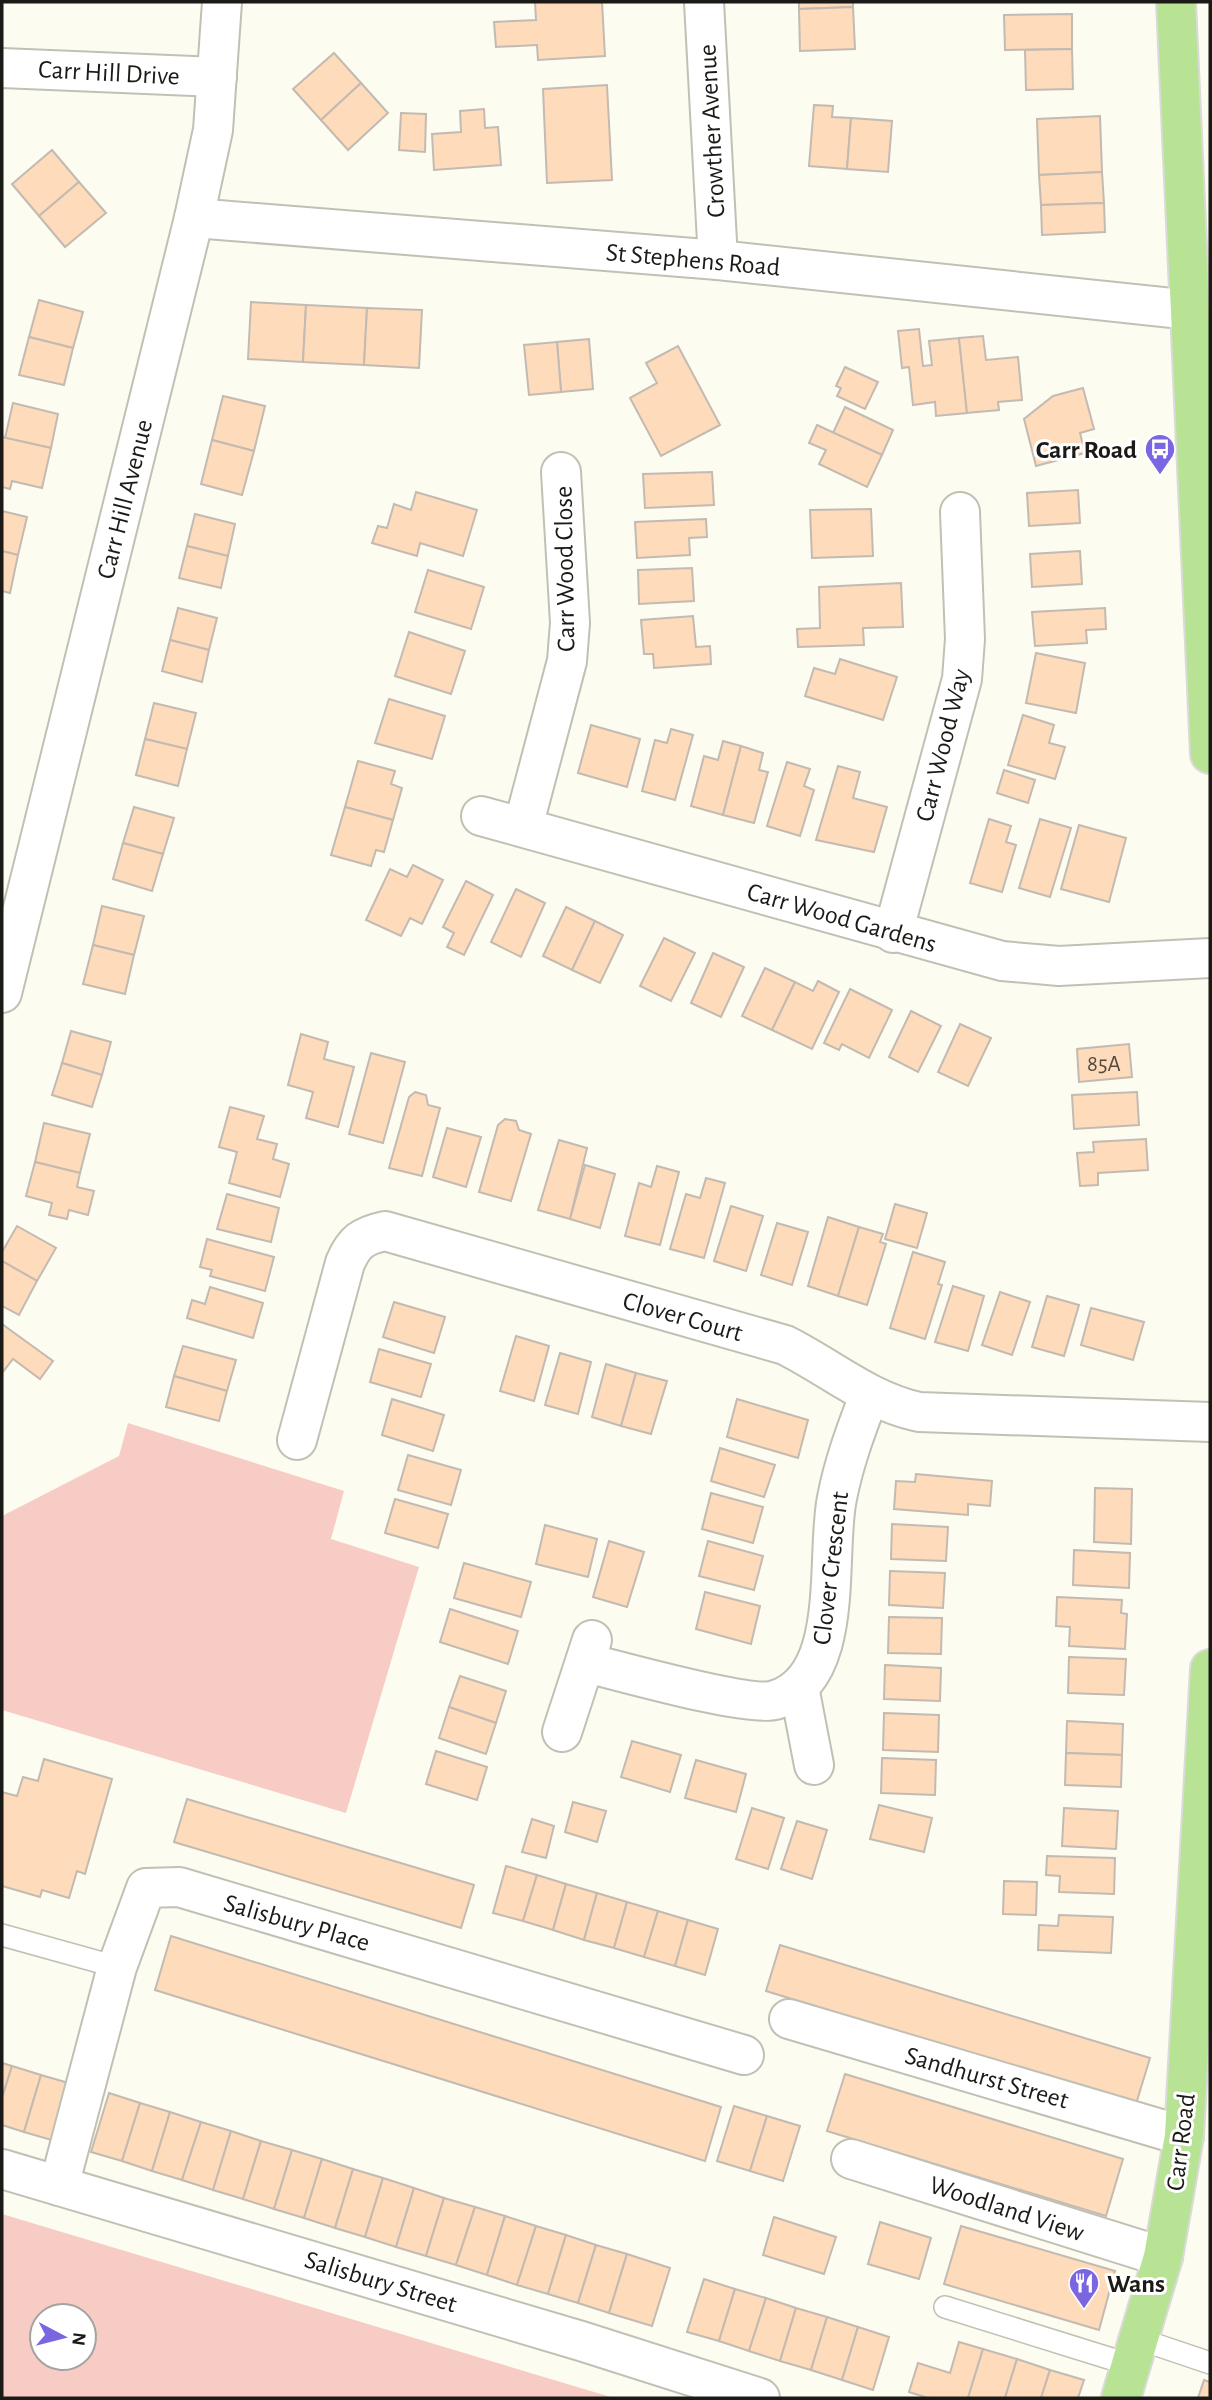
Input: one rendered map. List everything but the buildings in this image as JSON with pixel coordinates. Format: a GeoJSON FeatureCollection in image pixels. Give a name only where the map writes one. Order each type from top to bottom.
{"type":"FeatureCollection","features":[{"type":"Feature","properties":{"kind":"main road"},"geometry":{"type":"LineString","coordinates":[[1176,2],[1210,754]]}},
{"type":"Feature","properties":{"kind":"main road","name":"Carr Road"},"geometry":{"type":"LineString","coordinates":[[1131,2367],[1163,2258],[1184,2136],[1205,1886],[1210,1669]]}},
{"type":"Feature","properties":{"kind":"street","name":"Carr Hill Avenue"},"geometry":{"type":"LineString","coordinates":[[2,993],[194,218],[213,131],[222,2]]}},
{"type":"Feature","properties":{"kind":"street","name":"Crowther Avenue"},"geometry":{"type":"LineString","coordinates":[[704,2],[718,260]]}},
{"type":"Feature","properties":{"kind":"street","name":"Carr Hill Drive"},"geometry":{"type":"LineString","coordinates":[[2,68],[217,77]]}},
{"type":"Feature","properties":{"kind":"street","name":"St Stephens Road"},"geometry":{"type":"LineString","coordinates":[[194,218],[718,260],[1191,310]]}},
{"type":"Feature","properties":{"kind":"street","name":"Carr Wood Close"},"geometry":{"type":"LineString","coordinates":[[523,827],[567,661],[570,623],[561,472]]}},
{"type":"Feature","properties":{"kind":"street","name":"Carr Wood Way"},"geometry":{"type":"LineString","coordinates":[[893,933],[962,679],[965,639],[960,512]]}},
{"type":"Feature","properties":{"kind":"street","name":"Carr Wood Gardens"},"geometry":{"type":"LineString","coordinates":[[481,816],[893,933],[1002,961],[1059,966],[1210,958]]}},
{"type":"Feature","properties":{"kind":"street","name":"Clover Court"},"geometry":{"type":"LineString","coordinates":[[297,1440],[345,1263],[353,1245],[366,1235],[385,1231],[785,1345],[817,1361],[869,1396],[892,1407],[919,1412],[1210,1422]]}},
{"type":"Feature","properties":{"kind":"street","name":"Clover Crescent"},"geometry":{"type":"LineString","coordinates":[[799,1687],[818,1662],[827,1626],[836,1500],[850,1445],[869,1396]]}},
{"type":"Feature","properties":{"kind":"street"},"geometry":{"type":"LineString","coordinates":[[562,1732],[590,1651],[744,1699],[774,1701],[799,1687],[814,1765]]}},
{"type":"Feature","properties":{"kind":"street","name":"Salisbury Place"},"geometry":{"type":"LineString","coordinates":[[60,2186],[117,1967],[146,1888],[178,1887],[744,2055]]}},
{"type":"Feature","properties":{"kind":"street","name":"Sandhurst Street"},"geometry":{"type":"LineString","coordinates":[[789,2019],[1184,2136]]}},
{"type":"Feature","properties":{"kind":"street","name":"Woodland View"},"geometry":{"type":"LineString","coordinates":[[851,2158],[1163,2258]]}},
{"type":"Feature","properties":{"kind":"street","name":"Salisbury Street"},"geometry":{"type":"LineString","coordinates":[[2,2169],[581,2341],[760,2398]]}},
{"type":"Feature","properties":{"kind":"lane"},"geometry":{"type":"LineString","coordinates":[[2,1935],[117,1967]]}},
{"type":"Feature","properties":{"kind":"lane"},"geometry":{"type":"LineString","coordinates":[[945,2307],[1131,2367],[1210,2363]]}},
{"type":"Feature","properties":{"kind":"shaded area"},"geometry":{"type":"Polygon","coordinates":[[[128,1423],[344,1491],[331,1539],[419,1567],[346,1813],[2,1710],[2,1516],[119,1456],[128,1423]]]}},
{"type":"Feature","properties":{"kind":"shaded area"},"geometry":{"type":"Polygon","coordinates":[[[2,2214],[614,2398],[2,2398],[2,2214]]]}},
{"type":"Feature","properties":{"kind":"place","name":"Carr Road"},"geometry":{"type":"Point","coordinates":[1160,476]}},
{"type":"Feature","properties":{"kind":"place","name":"Wans"},"geometry":{"type":"Point","coordinates":[1084,2310]}}]}
